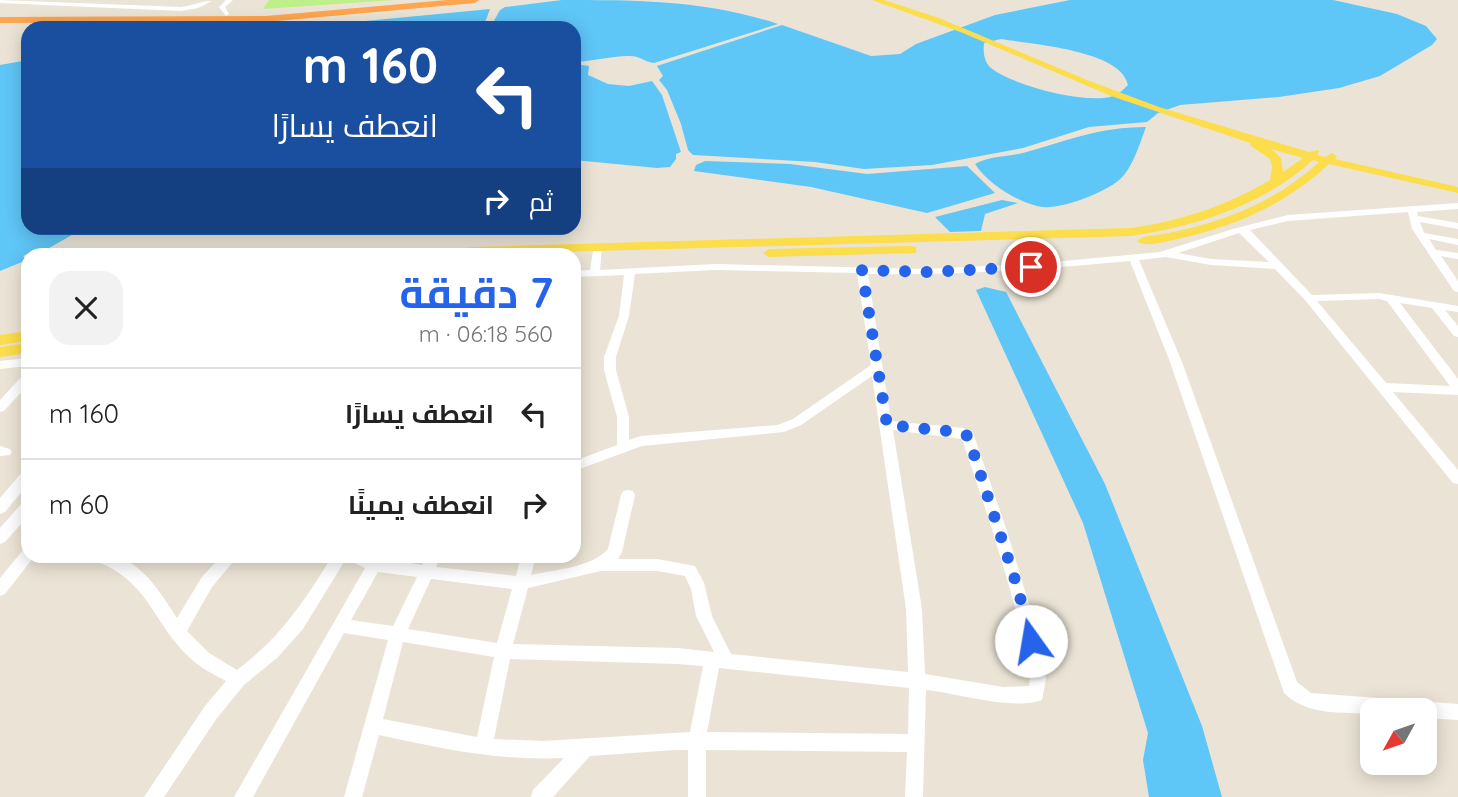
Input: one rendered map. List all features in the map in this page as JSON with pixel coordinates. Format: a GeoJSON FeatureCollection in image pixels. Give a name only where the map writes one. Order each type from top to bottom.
{"type":"FeatureCollection","features":[{"type":"Feature","properties":{"kind":"highway"},"geometry":{"type":"LineString","coordinates":[[0,13],[310,13],[441,0]]}},
{"type":"Feature","properties":{"kind":"highway"},"geometry":{"type":"LineString","coordinates":[[0,20],[310,13],[475,0]]}},
{"type":"Feature","properties":{"kind":"highway"},"geometry":{"type":"LineString","coordinates":[[29,20],[29,17],[41,13]]}},
{"type":"Feature","properties":{"kind":"main road"},"geometry":{"type":"LineString","coordinates":[[876,0],[950,24]]}},
{"type":"Feature","properties":{"kind":"main road"},"geometry":{"type":"LineString","coordinates":[[887,0],[1102,89],[1313,154]]}},
{"type":"Feature","properties":{"kind":"main road"},"geometry":{"type":"LineString","coordinates":[[1179,114],[1254,144],[1272,155],[1279,164],[1275,182]]}},
{"type":"Feature","properties":{"kind":"main road"},"geometry":{"type":"LineString","coordinates":[[1217,128],[1313,154],[1458,187]]}},
{"type":"Feature","properties":{"kind":"main road"},"geometry":{"type":"LineString","coordinates":[[1006,243],[1167,227],[1221,210],[1275,182],[1313,154]]}},
{"type":"Feature","properties":{"kind":"main road"},"geometry":{"type":"LineString","coordinates":[[581,252],[1123,243],[1168,238],[1198,232],[1248,214],[1311,175],[1330,158]]}},
{"type":"Feature","properties":{"kind":"main road"},"geometry":{"type":"LineString","coordinates":[[1330,158],[1436,185],[1458,187]]}},
{"type":"Feature","properties":{"kind":"main road"},"geometry":{"type":"LineString","coordinates":[[1311,175],[1348,170],[1407,178]]}},
{"type":"Feature","properties":{"kind":"main road"},"geometry":{"type":"LineString","coordinates":[[1436,185],[1446,192],[1452,206]]}},
{"type":"Feature","properties":{"kind":"main road"},"geometry":{"type":"LineString","coordinates":[[581,256],[597,252]]}},
{"type":"Feature","properties":{"kind":"main road"},"geometry":{"type":"LineString","coordinates":[[0,340],[21,337]]}},
{"type":"Feature","properties":{"kind":"main road"},"geometry":{"type":"LineString","coordinates":[[0,352],[21,349]]}},
{"type":"Feature","properties":{"kind":"street"},"geometry":{"type":"LineString","coordinates":[[120,5],[130,0]]}},
{"type":"Feature","properties":{"kind":"street"},"geometry":{"type":"LineString","coordinates":[[139,5],[149,0]]}},
{"type":"Feature","properties":{"kind":"street"},"geometry":{"type":"LineString","coordinates":[[197,0],[222,0]]}},
{"type":"Feature","properties":{"kind":"street"},"geometry":{"type":"LineString","coordinates":[[187,15],[222,0]]}},
{"type":"Feature","properties":{"kind":"street"},"geometry":{"type":"LineString","coordinates":[[226,14],[222,8],[230,0]]}},
{"type":"Feature","properties":{"kind":"street"},"geometry":{"type":"LineString","coordinates":[[0,1],[55,1],[187,9],[209,1]]}},
{"type":"Feature","properties":{"kind":"street"},"geometry":{"type":"LineString","coordinates":[[581,274],[715,267],[943,272],[1134,259],[1166,253],[1288,218],[1412,213],[1452,206]]}},
{"type":"Feature","properties":{"kind":"street"},"geometry":{"type":"LineString","coordinates":[[1412,213],[1458,226]]}},
{"type":"Feature","properties":{"kind":"street"},"geometry":{"type":"LineString","coordinates":[[1412,213],[1421,235],[1458,289]]}},
{"type":"Feature","properties":{"kind":"street"},"geometry":{"type":"LineString","coordinates":[[1243,229],[1309,298],[1458,479]]}},
{"type":"Feature","properties":{"kind":"street"},"geometry":{"type":"LineString","coordinates":[[1421,235],[1458,242]]}},
{"type":"Feature","properties":{"kind":"street"},"geometry":{"type":"LineString","coordinates":[[1432,251],[1458,256]]}},
{"type":"Feature","properties":{"kind":"street"},"geometry":{"type":"LineString","coordinates":[[595,273],[597,252]]}},
{"type":"Feature","properties":{"kind":"street"},"geometry":{"type":"LineString","coordinates":[[1166,253],[1211,262],[1278,266]]}},
{"type":"Feature","properties":{"kind":"street"},"geometry":{"type":"LineString","coordinates":[[1134,259],[1176,362],[1290,687],[1299,696],[1310,701],[1458,712]]}},
{"type":"Feature","properties":{"kind":"street"},"geometry":{"type":"LineString","coordinates":[[623,446],[623,417],[610,370],[610,357],[624,316],[630,270]]}},
{"type":"Feature","properties":{"kind":"street"},"geometry":{"type":"LineString","coordinates":[[862,270],[914,609],[918,681],[914,797]]}},
{"type":"Feature","properties":{"kind":"street"},"geometry":{"type":"LineString","coordinates":[[1444,270],[1458,273]]}},
{"type":"Feature","properties":{"kind":"street"},"geometry":{"type":"LineString","coordinates":[[1309,298],[1390,297],[1458,309]]}},
{"type":"Feature","properties":{"kind":"street"},"geometry":{"type":"LineString","coordinates":[[1390,297],[1458,389]]}},
{"type":"Feature","properties":{"kind":"street"},"geometry":{"type":"LineString","coordinates":[[1435,305],[1457,332]]}},
{"type":"Feature","properties":{"kind":"street"},"geometry":{"type":"LineString","coordinates":[[0,365],[21,363]]}},
{"type":"Feature","properties":{"kind":"street"},"geometry":{"type":"LineString","coordinates":[[581,463],[623,446],[656,439],[779,429],[797,422],[878,366]]}},
{"type":"Feature","properties":{"kind":"street"},"geometry":{"type":"LineString","coordinates":[[0,408],[21,385]]}},
{"type":"Feature","properties":{"kind":"street"},"geometry":{"type":"LineString","coordinates":[[1382,387],[1458,389]]}},
{"type":"Feature","properties":{"kind":"street"},"geometry":{"type":"LineString","coordinates":[[340,625],[503,651],[638,657],[677,656],[918,681],[1003,695],[1030,696],[1039,691],[1040,683],[1026,616],[968,436],[959,432],[887,425]]}},
{"type":"Feature","properties":{"kind":"street"},"geometry":{"type":"LineString","coordinates":[[0,508],[21,483]]}},
{"type":"Feature","properties":{"kind":"street"},"geometry":{"type":"LineString","coordinates":[[601,565],[615,552],[628,495]]}},
{"type":"Feature","properties":{"kind":"street"},"geometry":{"type":"LineString","coordinates":[[0,538],[21,514]]}},
{"type":"Feature","properties":{"kind":"street"},"geometry":{"type":"LineString","coordinates":[[0,589],[21,563]]}},
{"type":"Feature","properties":{"kind":"street"},"geometry":{"type":"LineString","coordinates":[[115,563],[152,591],[178,632],[208,663],[238,679]]}},
{"type":"Feature","properties":{"kind":"street"},"geometry":{"type":"LineString","coordinates":[[178,632],[207,582],[224,563]]}},
{"type":"Feature","properties":{"kind":"street"},"geometry":{"type":"LineString","coordinates":[[153,797],[211,712],[238,679],[282,644],[300,623],[336,563]]}},
{"type":"Feature","properties":{"kind":"street"},"geometry":{"type":"LineString","coordinates":[[370,563],[430,563],[522,583],[601,565],[657,565],[690,570],[701,595],[706,621],[719,641],[718,662],[697,741],[697,797]]}},
{"type":"Feature","properties":{"kind":"street"},"geometry":{"type":"LineString","coordinates":[[353,797],[397,635],[430,563]]}},
{"type":"Feature","properties":{"kind":"street"},"geometry":{"type":"LineString","coordinates":[[484,747],[503,651],[527,563]]}},
{"type":"Feature","properties":{"kind":"street"},"geometry":{"type":"LineString","coordinates":[[243,797],[374,565]]}},
{"type":"Feature","properties":{"kind":"street"},"geometry":{"type":"LineString","coordinates":[[373,725],[458,745],[520,750],[585,748],[624,742],[915,743]]}},
{"type":"Feature","properties":{"kind":"street"},"geometry":{"type":"LineString","coordinates":[[540,797],[585,748]]}},
{"type":"Feature","properties":{"kind":"green space"},"geometry":{"type":"Polygon","coordinates":[[[269,0],[395,0],[263,9],[269,0]]]}},
{"type":"Feature","properties":{"kind":"water"},"geometry":{"type":"Polygon","coordinates":[[[562,0],[644,1],[724,10],[778,24],[654,63],[631,56],[581,62],[581,21],[494,21],[505,7],[562,0]]]}},
{"type":"Feature","properties":{"kind":"water"},"geometry":{"type":"Polygon","coordinates":[[[1070,0],[1333,0],[1397,14],[1426,26],[1437,39],[1432,45],[1380,76],[1339,88],[1279,97],[1180,105],[1158,113],[1147,122],[1089,127],[1023,148],[932,165],[864,169],[815,162],[693,155],[688,150],[667,90],[659,80],[663,76],[657,66],[782,25],[871,56],[900,54],[916,44],[995,15],[1070,0]],[[1001,39],[984,43],[985,60],[1002,75],[1031,87],[1083,98],[1098,98],[1115,95],[1128,85],[1122,73],[1093,56],[1001,39]]]}},
{"type":"Feature","properties":{"kind":"water"},"geometry":{"type":"Polygon","coordinates":[[[490,9],[486,21],[366,21],[490,9]]]}},
{"type":"Feature","properties":{"kind":"water"},"geometry":{"type":"Polygon","coordinates":[[[21,61],[21,235],[72,235],[49,248],[21,248],[21,262],[0,271],[0,65],[21,61]]]}},
{"type":"Feature","properties":{"kind":"water"},"geometry":{"type":"Polygon","coordinates":[[[581,65],[589,66],[588,75],[608,84],[629,86],[652,81],[662,95],[681,152],[676,154],[670,167],[581,161],[581,65]]]}},
{"type":"Feature","properties":{"kind":"water"},"geometry":{"type":"Polygon","coordinates":[[[1146,127],[1124,176],[1103,190],[1068,204],[1046,207],[1020,200],[994,184],[975,164],[1098,132],[1146,127]]]}},
{"type":"Feature","properties":{"kind":"water"},"geometry":{"type":"Polygon","coordinates":[[[705,161],[790,164],[867,174],[967,166],[995,193],[927,213],[811,187],[694,171],[696,165],[705,161]]]}},
{"type":"Feature","properties":{"kind":"water"},"geometry":{"type":"Polygon","coordinates":[[[1002,200],[1018,203],[985,214],[981,231],[950,232],[935,217],[1002,200]]]}},
{"type":"Feature","properties":{"kind":"water"},"geometry":{"type":"Polygon","coordinates":[[[985,287],[1006,292],[1105,484],[1202,726],[1222,797],[1149,797],[1143,760],[1148,733],[1083,523],[976,290],[985,287]]]}},
{"type":"Feature","properties":{"kind":"route"},"geometry":{"type":"LineString","coordinates":[[1031,267],[925,272],[862,270],[887,425],[959,432],[968,436],[1018,589],[1031,641]]}}]}
